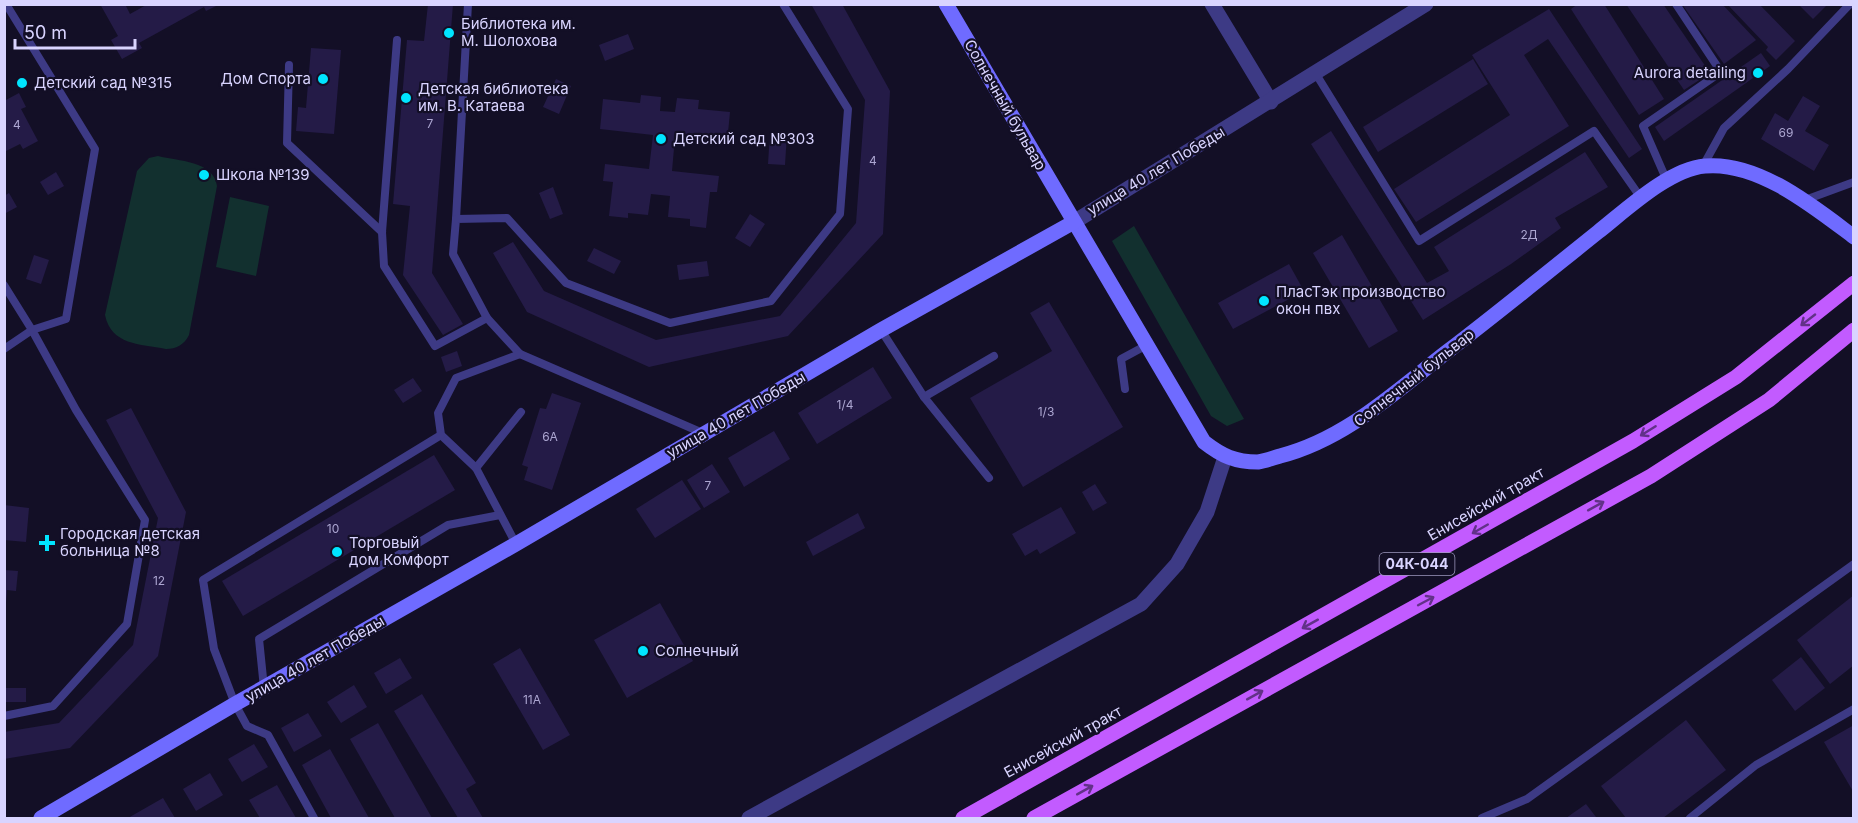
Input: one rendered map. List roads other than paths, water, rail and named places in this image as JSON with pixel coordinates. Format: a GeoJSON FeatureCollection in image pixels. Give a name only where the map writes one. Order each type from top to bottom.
{"type":"FeatureCollection","features":[{"type":"Feature","properties":{"kind":"main road","name":"Солнечный бульвар"},"geometry":{"type":"LineString","coordinates":[[946,4],[1204,442],[1225,457],[1259,462],[1299,451],[1350,427],[1641,198],[1685,171],[1703,166],[1726,166],[1760,177],[1805,201],[1854,237]]}},
{"type":"Feature","properties":{"kind":"main road","name":"улица 40 лет Победы"},"geometry":{"type":"LineString","coordinates":[[41,819],[881,330],[1074,222]]}},
{"type":"Feature","properties":{"kind":"main road","name":"Енисейский тракт"},"geometry":{"type":"LineString","coordinates":[[963,819],[1633,441],[1736,377],[1854,283]]}},
{"type":"Feature","properties":{"kind":"main road","name":"04К-044"},"geometry":{"type":"LineString","coordinates":[[1034,819],[1652,476],[1769,400],[1854,330]]}},
{"type":"Feature","properties":{"kind":"street"},"geometry":{"type":"LineString","coordinates":[[1212,4],[1271,102]]}},
{"type":"Feature","properties":{"kind":"street","name":"улица 40 лет Победы"},"geometry":{"type":"LineString","coordinates":[[1074,222],[1317,74],[1426,4]]}},
{"type":"Feature","properties":{"kind":"street"},"geometry":{"type":"LineString","coordinates":[[749,819],[1141,604],[1177,564],[1207,512],[1225,457]]}},
{"type":"Feature","properties":{"kind":"lane"},"geometry":{"type":"LineString","coordinates":[[4,349],[32,330],[66,319],[94,149],[6,4]]}},
{"type":"Feature","properties":{"kind":"lane"},"geometry":{"type":"LineString","coordinates":[[468,4],[453,254],[487,318],[520,354],[705,434]]}},
{"type":"Feature","properties":{"kind":"lane"},"geometry":{"type":"LineString","coordinates":[[456,219],[507,218],[566,283],[670,323],[771,301],[840,214],[848,110],[783,4]]}},
{"type":"Feature","properties":{"kind":"lane"},"geometry":{"type":"LineString","coordinates":[[1667,181],[1643,126],[1721,72],[1676,4]]}},
{"type":"Feature","properties":{"kind":"lane"},"geometry":{"type":"LineString","coordinates":[[1703,166],[1724,128],[1788,69],[1850,4]]}},
{"type":"Feature","properties":{"kind":"lane"},"geometry":{"type":"LineString","coordinates":[[397,40],[381,232],[384,266],[435,346],[487,318]]}},
{"type":"Feature","properties":{"kind":"lane"},"geometry":{"type":"LineString","coordinates":[[289,65],[287,143],[381,232]]}},
{"type":"Feature","properties":{"kind":"lane"},"geometry":{"type":"LineString","coordinates":[[1317,74],[1419,241],[1594,131],[1641,198]]}},
{"type":"Feature","properties":{"kind":"lane"},"geometry":{"type":"LineString","coordinates":[[1805,201],[1854,182]]}},
{"type":"Feature","properties":{"kind":"lane"},"geometry":{"type":"LineString","coordinates":[[4,285],[32,330],[76,410],[145,520],[127,624],[53,706],[4,716]]}},
{"type":"Feature","properties":{"kind":"lane"},"geometry":{"type":"LineString","coordinates":[[881,330],[924,397],[989,478]]}},
{"type":"Feature","properties":{"kind":"lane"},"geometry":{"type":"LineString","coordinates":[[1125,389],[1121,359],[1147,345]]}},
{"type":"Feature","properties":{"kind":"lane"},"geometry":{"type":"LineString","coordinates":[[516,544],[476,468],[441,435],[438,413],[456,378],[520,354]]}},
{"type":"Feature","properties":{"kind":"lane"},"geometry":{"type":"LineString","coordinates":[[924,397],[993,356]]}},
{"type":"Feature","properties":{"kind":"lane"},"geometry":{"type":"LineString","coordinates":[[476,468],[521,412]]}},
{"type":"Feature","properties":{"kind":"lane"},"geometry":{"type":"LineString","coordinates":[[314,819],[268,735],[247,726],[235,704],[214,649],[203,580],[441,435]]}},
{"type":"Feature","properties":{"kind":"lane"},"geometry":{"type":"LineString","coordinates":[[264,688],[260,639],[448,525],[500,515]]}},
{"type":"Feature","properties":{"kind":"lane"},"geometry":{"type":"LineString","coordinates":[[1482,819],[1527,799],[1854,564]]}},
{"type":"Feature","properties":{"kind":"lane"},"geometry":{"type":"LineString","coordinates":[[1690,819],[1756,765],[1854,709]]}},
{"type":"Feature","properties":{"kind":"place","name":"Библиотека им. М. Шолохова"},"geometry":{"type":"Point","coordinates":[449,33]}},
{"type":"Feature","properties":{"kind":"place","name":"Aurora detailing"},"geometry":{"type":"Point","coordinates":[1758,73]}},
{"type":"Feature","properties":{"kind":"place","name":"Дом Спорта"},"geometry":{"type":"Point","coordinates":[323,79]}},
{"type":"Feature","properties":{"kind":"place","name":"Детский сад №315"},"geometry":{"type":"Point","coordinates":[22,83]}},
{"type":"Feature","properties":{"kind":"place","name":"Детская библиотека им. В. Катаева"},"geometry":{"type":"Point","coordinates":[406,98]}},
{"type":"Feature","properties":{"kind":"place","name":"Детский сад №303"},"geometry":{"type":"Point","coordinates":[661,139]}},
{"type":"Feature","properties":{"kind":"place","name":"Школа №139"},"geometry":{"type":"Point","coordinates":[204,175]}},
{"type":"Feature","properties":{"kind":"place","name":"ПласТэк производство окон пвх"},"geometry":{"type":"Point","coordinates":[1264,301]}},
{"type":"Feature","properties":{"kind":"place","name":"Городская детская больница №8"},"geometry":{"type":"Point","coordinates":[47,543]}},
{"type":"Feature","properties":{"kind":"place","name":"Торговый дом Комфорт"},"geometry":{"type":"Point","coordinates":[337,552]}},
{"type":"Feature","properties":{"kind":"place","name":"Солнечный"},"geometry":{"type":"Point","coordinates":[643,651]}}]}
